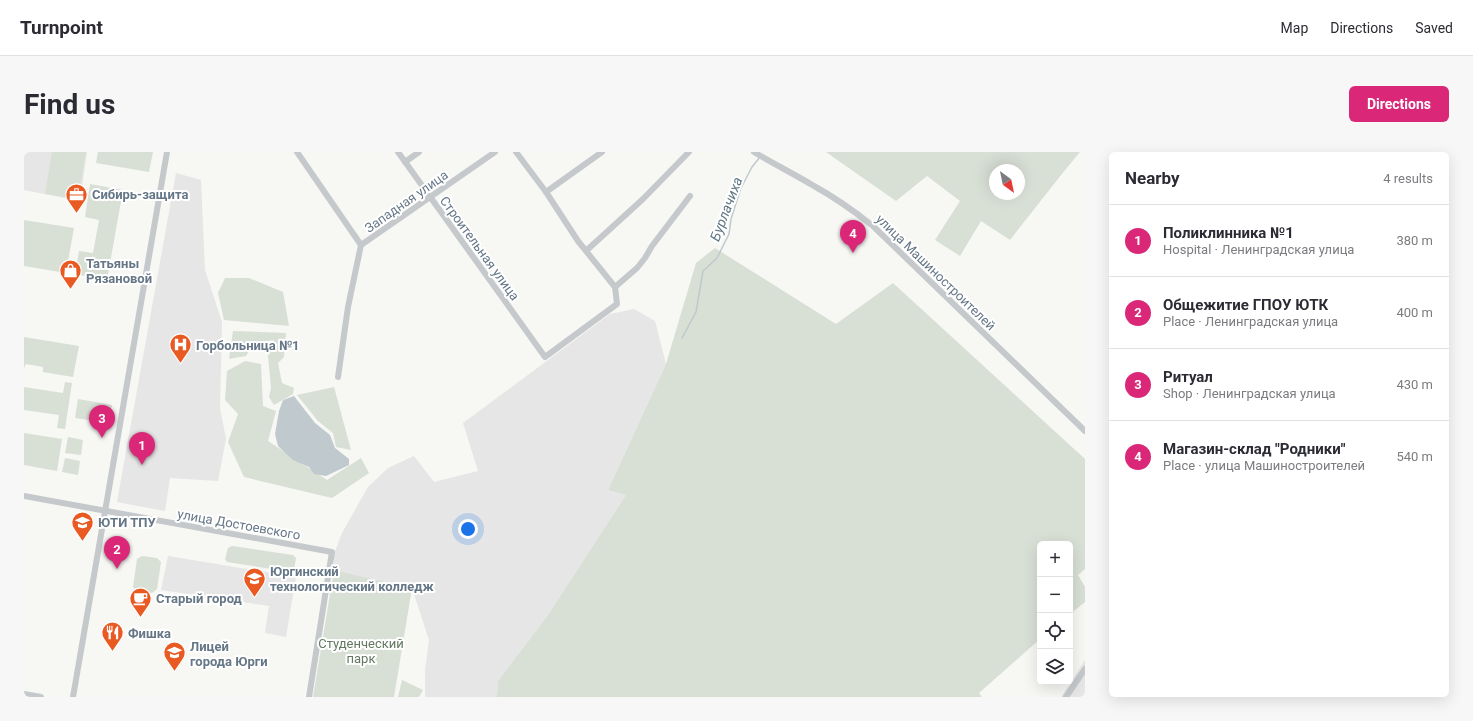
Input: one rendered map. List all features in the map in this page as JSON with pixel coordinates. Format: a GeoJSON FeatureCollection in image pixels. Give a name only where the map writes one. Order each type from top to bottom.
{"type":"FeatureCollection","features":[{"type":"Feature","properties":{"kind":"street"},"geometry":{"type":"LineString","coordinates":[[73,697],[167,152]]}},
{"type":"Feature","properties":{"kind":"street"},"geometry":{"type":"LineString","coordinates":[[297,152],[361,245]]}},
{"type":"Feature","properties":{"kind":"street","name":"Строительная улица"},"geometry":{"type":"LineString","coordinates":[[398,152],[545,357],[617,304],[615,287]]}},
{"type":"Feature","properties":{"kind":"street"},"geometry":{"type":"LineString","coordinates":[[405,162],[419,152]]}},
{"type":"Feature","properties":{"kind":"street","name":"Западная улица"},"geometry":{"type":"LineString","coordinates":[[338,377],[348,307],[361,245],[495,152]]}},
{"type":"Feature","properties":{"kind":"street"},"geometry":{"type":"LineString","coordinates":[[516,152],[546,192],[578,241],[587,250],[615,287],[637,268],[690,196]]}},
{"type":"Feature","properties":{"kind":"street"},"geometry":{"type":"LineString","coordinates":[[546,192],[602,152]]}},
{"type":"Feature","properties":{"kind":"street"},"geometry":{"type":"LineString","coordinates":[[587,250],[690,152]]}},
{"type":"Feature","properties":{"kind":"street","name":"улица Машиностроителей"},"geometry":{"type":"LineString","coordinates":[[754,152],[773,164],[815,186],[856,212],[873,226],[1085,431]]}},
{"type":"Feature","properties":{"kind":"street","name":"улица Достоевского"},"geometry":{"type":"LineString","coordinates":[[24,496],[332,552],[310,697]]}},
{"type":"Feature","properties":{"kind":"street"},"geometry":{"type":"LineString","coordinates":[[1066,697],[1085,669]]}},
{"type":"Feature","properties":{"kind":"street"},"geometry":{"type":"LineString","coordinates":[[24,694],[41,697]]}},
{"type":"Feature","properties":{"kind":"shaded area"},"geometry":{"type":"Polygon","coordinates":[[[24,152],[87,152],[80,201],[24,190],[24,152]]]}},
{"type":"Feature","properties":{"kind":"shaded area","name":"Горбольница №1"},"geometry":{"type":"Polygon","coordinates":[[[176,173],[201,180],[205,270],[222,322],[220,408],[226,439],[218,481],[170,478],[165,511],[117,502],[176,173]]]}},
{"type":"Feature","properties":{"kind":"shaded area"},"geometry":{"type":"Polygon","coordinates":[[[634,309],[655,321],[666,364],[608,490],[626,495],[548,615],[498,681],[497,697],[425,697],[425,670],[429,640],[412,588],[334,570],[334,554],[342,533],[368,487],[388,468],[414,456],[434,482],[478,471],[463,423],[610,314],[634,309]]]}},
{"type":"Feature","properties":{"kind":"shaded area"},"geometry":{"type":"Polygon","coordinates":[[[294,396],[315,423],[330,435],[335,448],[349,459],[349,465],[326,476],[314,474],[309,467],[293,460],[278,446],[275,434],[279,411],[283,400],[294,396]]]}},
{"type":"Feature","properties":{"kind":"shaded area","name":"Юргинский технологический колледж"},"geometry":{"type":"Polygon","coordinates":[[[168,556],[296,577],[286,637],[265,633],[269,606],[161,590],[168,556]]]}},
{"type":"Feature","properties":{"kind":"shaded area"},"geometry":{"type":"Polygon","coordinates":[[[1085,660],[1085,697],[1061,697],[1069,685],[1073,685],[1073,678],[1085,660]]]}},
{"type":"Feature","properties":{"kind":"green space"},"geometry":{"type":"Polygon","coordinates":[[[52,152],[86,152],[78,199],[45,194],[52,152]]]}},
{"type":"Feature","properties":{"kind":"green space"},"geometry":{"type":"Polygon","coordinates":[[[98,152],[153,152],[149,172],[96,163],[98,152]]]}},
{"type":"Feature","properties":{"kind":"green space"},"geometry":{"type":"Polygon","coordinates":[[[826,152],[1080,152],[1010,240],[981,221],[960,256],[935,240],[960,201],[927,176],[896,201],[826,152]]]}},
{"type":"Feature","properties":{"kind":"green space"},"geometry":{"type":"Polygon","coordinates":[[[90,184],[123,190],[107,280],[75,274],[79,251],[93,253],[99,220],[85,217],[90,184]]]}},
{"type":"Feature","properties":{"kind":"green space"},"geometry":{"type":"Polygon","coordinates":[[[24,220],[74,228],[66,273],[24,266],[24,220]]]}},
{"type":"Feature","properties":{"kind":"green space"},"geometry":{"type":"Polygon","coordinates":[[[715,248],[836,324],[893,283],[1085,459],[1085,569],[1078,575],[1085,587],[1085,602],[1073,612],[1073,541],[1037,541],[1037,642],[979,693],[982,697],[497,697],[498,681],[548,615],[626,495],[608,490],[666,364],[696,263],[715,248]]]}},
{"type":"Feature","properties":{"kind":"green space"},"geometry":{"type":"Polygon","coordinates":[[[225,278],[249,278],[283,292],[289,326],[224,320],[218,293],[225,278]]]}},
{"type":"Feature","properties":{"kind":"green space"},"geometry":{"type":"Polygon","coordinates":[[[233,331],[286,333],[284,357],[278,363],[282,383],[294,388],[293,394],[274,405],[269,397],[271,388],[268,356],[274,340],[253,344],[246,356],[229,359],[233,331]]]}},
{"type":"Feature","properties":{"kind":"green space"},"geometry":{"type":"Polygon","coordinates":[[[24,337],[79,346],[73,377],[43,372],[43,367],[26,364],[24,368],[24,337]]]}},
{"type":"Feature","properties":{"kind":"green space"},"geometry":{"type":"Polygon","coordinates":[[[245,361],[261,364],[263,406],[276,411],[268,441],[327,480],[361,458],[369,473],[332,498],[244,477],[228,442],[238,414],[225,400],[227,371],[245,361]]]}},
{"type":"Feature","properties":{"kind":"green space"},"geometry":{"type":"Polygon","coordinates":[[[65,382],[72,383],[65,429],[57,428],[59,415],[24,410],[24,387],[63,393],[65,382]]]}},
{"type":"Feature","properties":{"kind":"green space"},"geometry":{"type":"Polygon","coordinates":[[[334,387],[351,450],[336,447],[333,433],[318,421],[297,395],[334,387]]]}},
{"type":"Feature","properties":{"kind":"green space"},"geometry":{"type":"Polygon","coordinates":[[[78,399],[112,405],[108,423],[75,418],[78,399]]]}},
{"type":"Feature","properties":{"kind":"green space"},"geometry":{"type":"Polygon","coordinates":[[[24,433],[62,439],[57,471],[24,465],[24,433]]]}},
{"type":"Feature","properties":{"kind":"green space"},"geometry":{"type":"Polygon","coordinates":[[[68,437],[83,440],[81,455],[65,453],[68,437]]]}},
{"type":"Feature","properties":{"kind":"green space"},"geometry":{"type":"Polygon","coordinates":[[[65,458],[80,461],[78,475],[62,472],[65,458]]]}},
{"type":"Feature","properties":{"kind":"green space"},"geometry":{"type":"Polygon","coordinates":[[[232,546],[293,555],[296,558],[294,570],[290,572],[227,562],[225,559],[228,548],[232,546]]]}},
{"type":"Feature","properties":{"kind":"green space"},"geometry":{"type":"Polygon","coordinates":[[[142,556],[157,558],[161,562],[157,589],[152,593],[136,590],[133,587],[137,559],[142,556]]]}},
{"type":"Feature","properties":{"kind":"green space","name":"Студенческий парк"},"geometry":{"type":"Polygon","coordinates":[[[334,570],[412,588],[394,697],[313,697],[334,570]]]}},
{"type":"Feature","properties":{"kind":"green space"},"geometry":{"type":"Polygon","coordinates":[[[402,680],[423,690],[419,697],[398,697],[402,680]]]}},
{"type":"Feature","properties":{"kind":"waterway","name":"Бурлачиха"},"geometry":{"type":"LineString","coordinates":[[682,338],[696,312],[703,271],[717,258],[729,234],[731,219],[741,188],[752,167],[760,157]]}},
{"type":"Feature","properties":{"kind":"place","name":"Сибирь-защита"},"geometry":{"type":"Point","coordinates":[76,214]}},
{"type":"Feature","properties":{"kind":"place","name":"Магазин-склад \"Родники\""},"geometry":{"type":"Point","coordinates":[853,253]}},
{"type":"Feature","properties":{"kind":"place","name":"Татьяны Рязановой"},"geometry":{"type":"Point","coordinates":[70,290]}},
{"type":"Feature","properties":{"kind":"place","name":"Горбольница №1"},"geometry":{"type":"Point","coordinates":[181,364]}},
{"type":"Feature","properties":{"kind":"place","name":"Ритуал"},"geometry":{"type":"Point","coordinates":[102,438]}},
{"type":"Feature","properties":{"kind":"place","name":"Поликлинника №1"},"geometry":{"type":"Point","coordinates":[142,465]}},
{"type":"Feature","properties":{"kind":"place","name":"ЮТИ ТПУ"},"geometry":{"type":"Point","coordinates":[83,542]}},
{"type":"Feature","properties":{"kind":"place","name":"Общежитие ГПОУ ЮТК"},"geometry":{"type":"Point","coordinates":[117,569]}},
{"type":"Feature","properties":{"kind":"place","name":"Юргинский технологический колледж"},"geometry":{"type":"Point","coordinates":[254,598]}},
{"type":"Feature","properties":{"kind":"place","name":"Старый город"},"geometry":{"type":"Point","coordinates":[141,618]}},
{"type":"Feature","properties":{"kind":"place","name":"Фишка"},"geometry":{"type":"Point","coordinates":[112,652]}},
{"type":"Feature","properties":{"kind":"place","name":"Лицей города Юрги"},"geometry":{"type":"Point","coordinates":[175,672]}}]}
